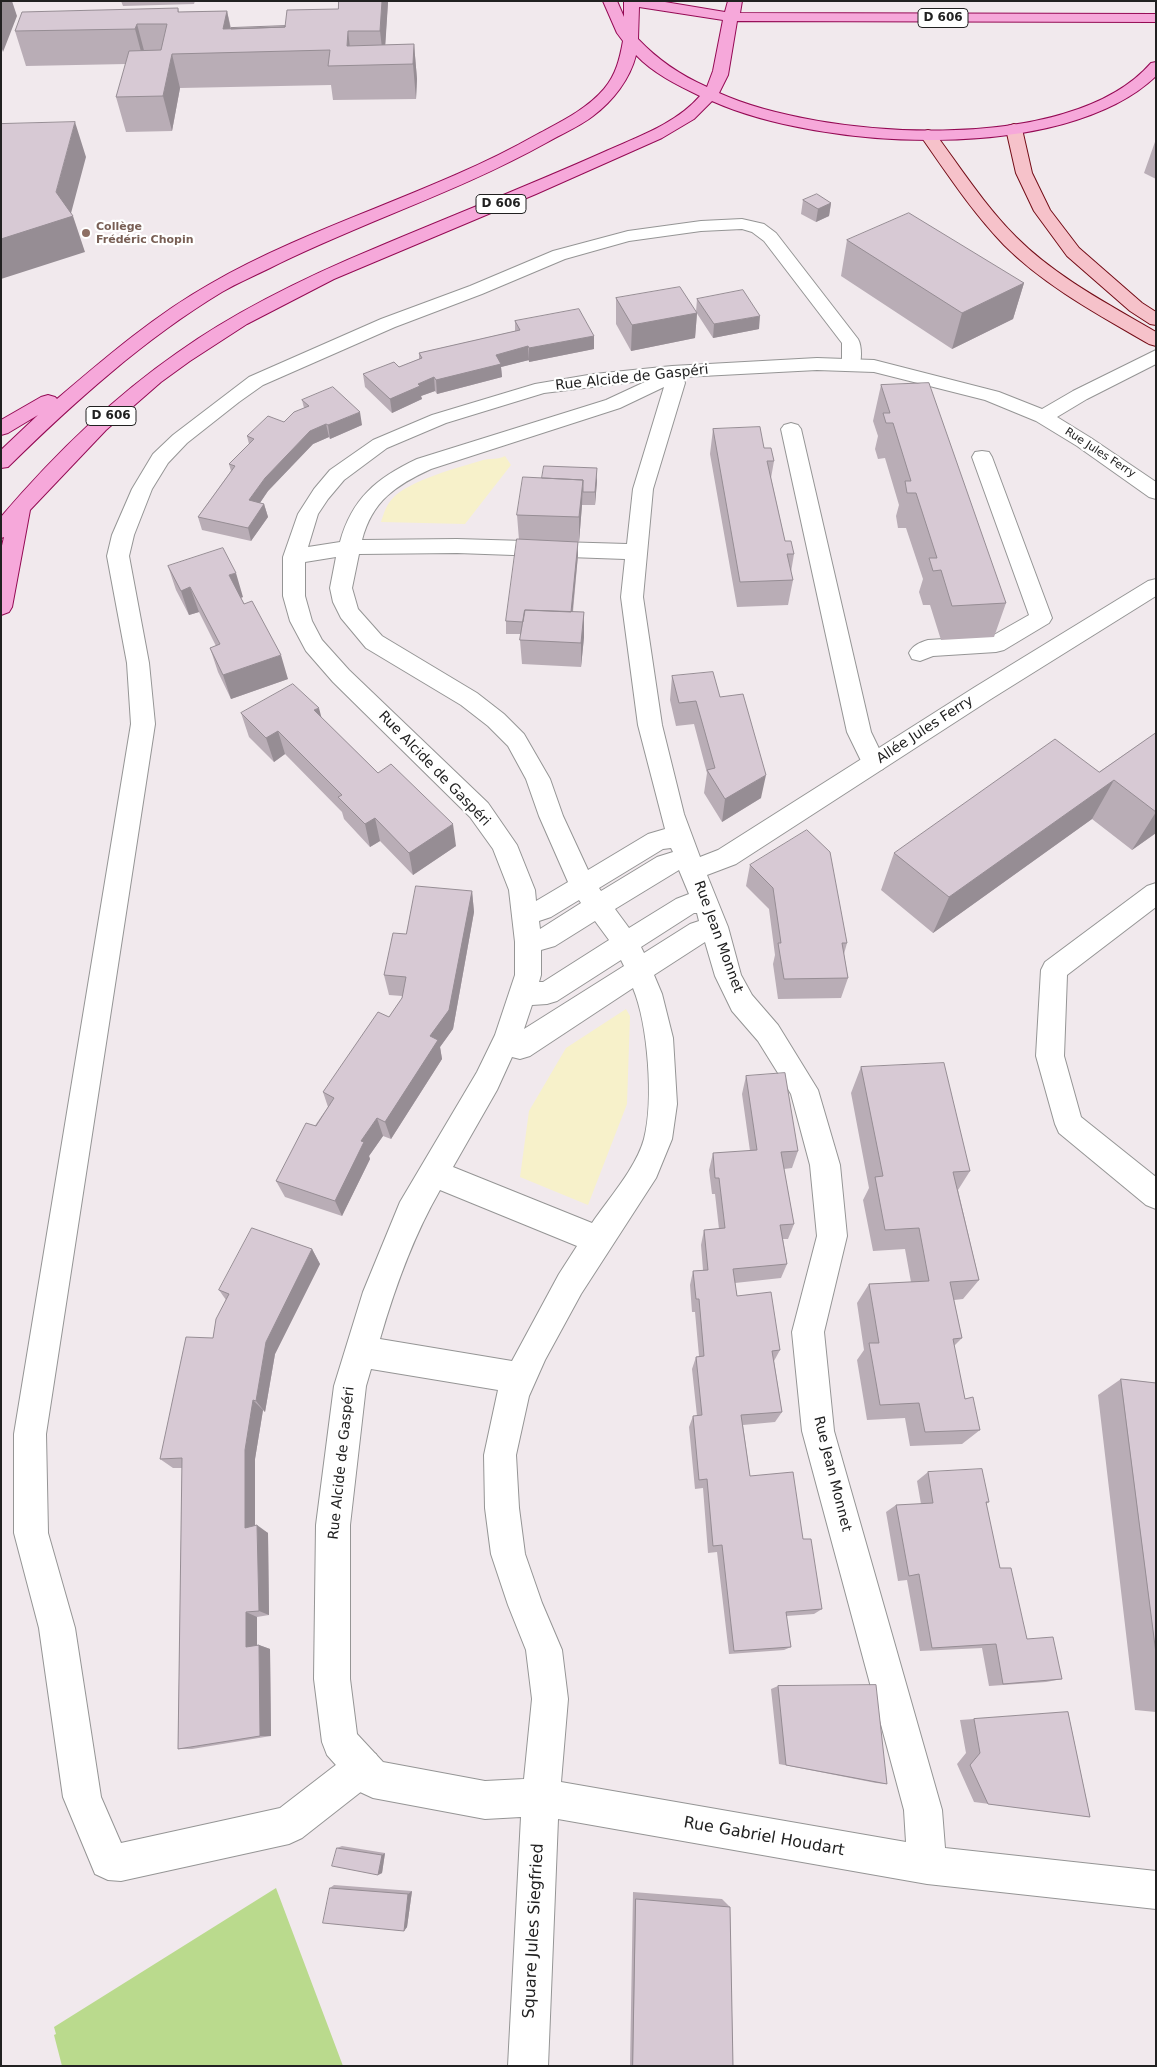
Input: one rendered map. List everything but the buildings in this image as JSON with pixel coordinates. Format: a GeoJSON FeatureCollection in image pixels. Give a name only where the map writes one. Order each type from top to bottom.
{"type":"FeatureCollection","features":[{"type":"Feature","properties":{"kind":"main road"},"geometry":{"type":"LineString","coordinates":[[610,1],[617,24],[635,47],[667,73],[701,91],[764,114],[800,123],[877,134],[928,135],[1014,130],[1091,108],[1137,84],[1156,66]]}},
{"type":"Feature","properties":{"kind":"main road","name":"D 606"},"geometry":{"type":"LineString","coordinates":[[1,462],[40,424],[86,384],[173,315],[217,287],[312,240],[500,162],[587,113],[610,92],[621,75],[628,58],[631,36],[631,1],[733,9],[802,18],[1156,18]]}},
{"type":"Feature","properties":{"kind":"main road","name":"D 606"},"geometry":{"type":"LineString","coordinates":[[1,531],[80,443],[145,386],[212,337],[267,305],[329,275],[582,168],[636,143],[694,111],[710,94],[720,76],[733,9]]}},
{"type":"Feature","properties":{"kind":"main road"},"geometry":{"type":"LineString","coordinates":[[1014,130],[1024,173],[1042,210],[1072,252],[1136,307],[1156,320]]}},
{"type":"Feature","properties":{"kind":"main road"},"geometry":{"type":"LineString","coordinates":[[928,135],[980,205],[1012,242],[1054,277],[1156,340]]}},
{"type":"Feature","properties":{"kind":"main road"},"geometry":{"type":"LineString","coordinates":[[1,429],[120,358]]}},
{"type":"Feature","properties":{"kind":"main road"},"geometry":{"type":"LineString","coordinates":[[1,607],[20,508]]}},
{"type":"Feature","properties":{"kind":"street"},"geometry":{"type":"LineString","coordinates":[[368,1773],[289,1825],[121,1862],[108,1861],[82,1797],[57,1628],[31,1533],[30,1434],[143,724],[138,663],[118,556],[123,535],[142,489],[160,460],[180,438],[256,380],[388,323],[476,290],[559,255],[628,236],[701,226],[742,224],[758,228],[770,237],[851,343],[851,365]]}},
{"type":"Feature","properties":{"kind":"street"},"geometry":{"type":"LineString","coordinates":[[1042,417],[1156,356]]}},
{"type":"Feature","properties":{"kind":"street","name":"Rue Alcide de Gaspéri"},"geometry":{"type":"LineString","coordinates":[[368,1773],[340,1742],[332,1679],[333,1526],[350,1386],[378,1292],[411,1212],[487,1081],[505,1044],[528,975],[528,942],[522,890],[504,845],[479,810],[341,676],[314,645],[301,621],[294,596],[294,557],[308,514],[320,494],[337,475],[380,444],[439,419],[542,388],[594,380],[672,372],[818,364],[874,366],[992,396],[1042,417]]}},
{"type":"Feature","properties":{"kind":"street","name":"Rue Jean Monnet"},"geometry":{"type":"LineString","coordinates":[[672,372],[675,383],[643,489],[632,597],[650,725],[672,814],[710,913],[728,976],[742,1003],[768,1033],[804,1090],[825,1164],[832,1236],[808,1332],[818,1431],[923,1810],[927,1866]]}},
{"type":"Feature","properties":{"kind":"street","name":"Square Jules Siegfried"},"geometry":{"type":"LineString","coordinates":[[528,2066],[538,1836],[550,1699],[544,1650],[525,1605],[508,1554],[502,1508],[500,1455],[513,1394],[534,1349],[598,1240],[646,1168],[658,1139],[663,1104],[659,1038],[649,994],[633,956],[592,896],[551,816],[538,779],[516,740],[496,720],[469,699],[374,642],[349,613],[341,588],[356,523],[367,505],[381,489],[400,475],[424,464],[613,404],[653,386],[672,372]]}},
{"type":"Feature","properties":{"kind":"street","name":"Rue Jules Ferry"},"geometry":{"type":"LineString","coordinates":[[1042,417],[1084,442],[1156,492]]}},
{"type":"Feature","properties":{"kind":"street"},"geometry":{"type":"LineString","coordinates":[[791,429],[859,732],[874,763]]}},
{"type":"Feature","properties":{"kind":"street"},"geometry":{"type":"LineString","coordinates":[[920,653],[928,648],[996,644],[1041,618],[982,457]]}},
{"type":"Feature","properties":{"kind":"street"},"geometry":{"type":"LineString","coordinates":[[294,557],[350,547],[457,546],[637,552]]}},
{"type":"Feature","properties":{"kind":"street","name":"Allée Jules Ferry"},"geometry":{"type":"LineString","coordinates":[[592,896],[687,854],[727,857],[1156,586]]}},
{"type":"Feature","properties":{"kind":"street"},"geometry":{"type":"LineString","coordinates":[[1156,893],[1054,970],[1050,1056],[1069,1124],[1156,1195]]}},
{"type":"Feature","properties":{"kind":"street"},"geometry":{"type":"LineString","coordinates":[[526,913],[592,896]]}},
{"type":"Feature","properties":{"kind":"street"},"geometry":{"type":"LineString","coordinates":[[528,942],[546,938],[592,896]]}},
{"type":"Feature","properties":{"kind":"street"},"geometry":{"type":"LineString","coordinates":[[522,994],[548,993],[633,956],[699,932],[710,913]]}},
{"type":"Feature","properties":{"kind":"street"},"geometry":{"type":"LineString","coordinates":[[505,1044],[520,1048],[633,956]]}},
{"type":"Feature","properties":{"kind":"street"},"geometry":{"type":"LineString","coordinates":[[433,1174],[598,1240]]}},
{"type":"Feature","properties":{"kind":"street"},"geometry":{"type":"LineString","coordinates":[[360,1352],[520,1378]]}},
{"type":"Feature","properties":{"kind":"street","name":"Rue Gabriel Houdart"},"geometry":{"type":"LineString","coordinates":[[368,1773],[485,1800],[542,1797],[927,1866],[1156,1890]]}},
{"type":"Feature","properties":{"kind":"shaded area"},"geometry":{"type":"Polygon","coordinates":[[[505,456],[511,465],[465,524],[381,522],[391,501],[410,486],[435,475],[483,460],[505,456]]]}},
{"type":"Feature","properties":{"kind":"shaded area"},"geometry":{"type":"Polygon","coordinates":[[[626,1009],[630,1016],[627,1104],[588,1205],[520,1177],[529,1111],[566,1048],[626,1009]]]}},
{"type":"Feature","properties":{"kind":"green space"},"geometry":{"type":"Polygon","coordinates":[[[276,1888],[343,2066],[62,2066],[54,2035],[56,2034],[54,2027],[276,1888]]]}},
{"type":"Feature","properties":{"kind":"place","name":"Collège Frédéric Chopin"},"geometry":{"type":"Point","coordinates":[86,233]}}]}
